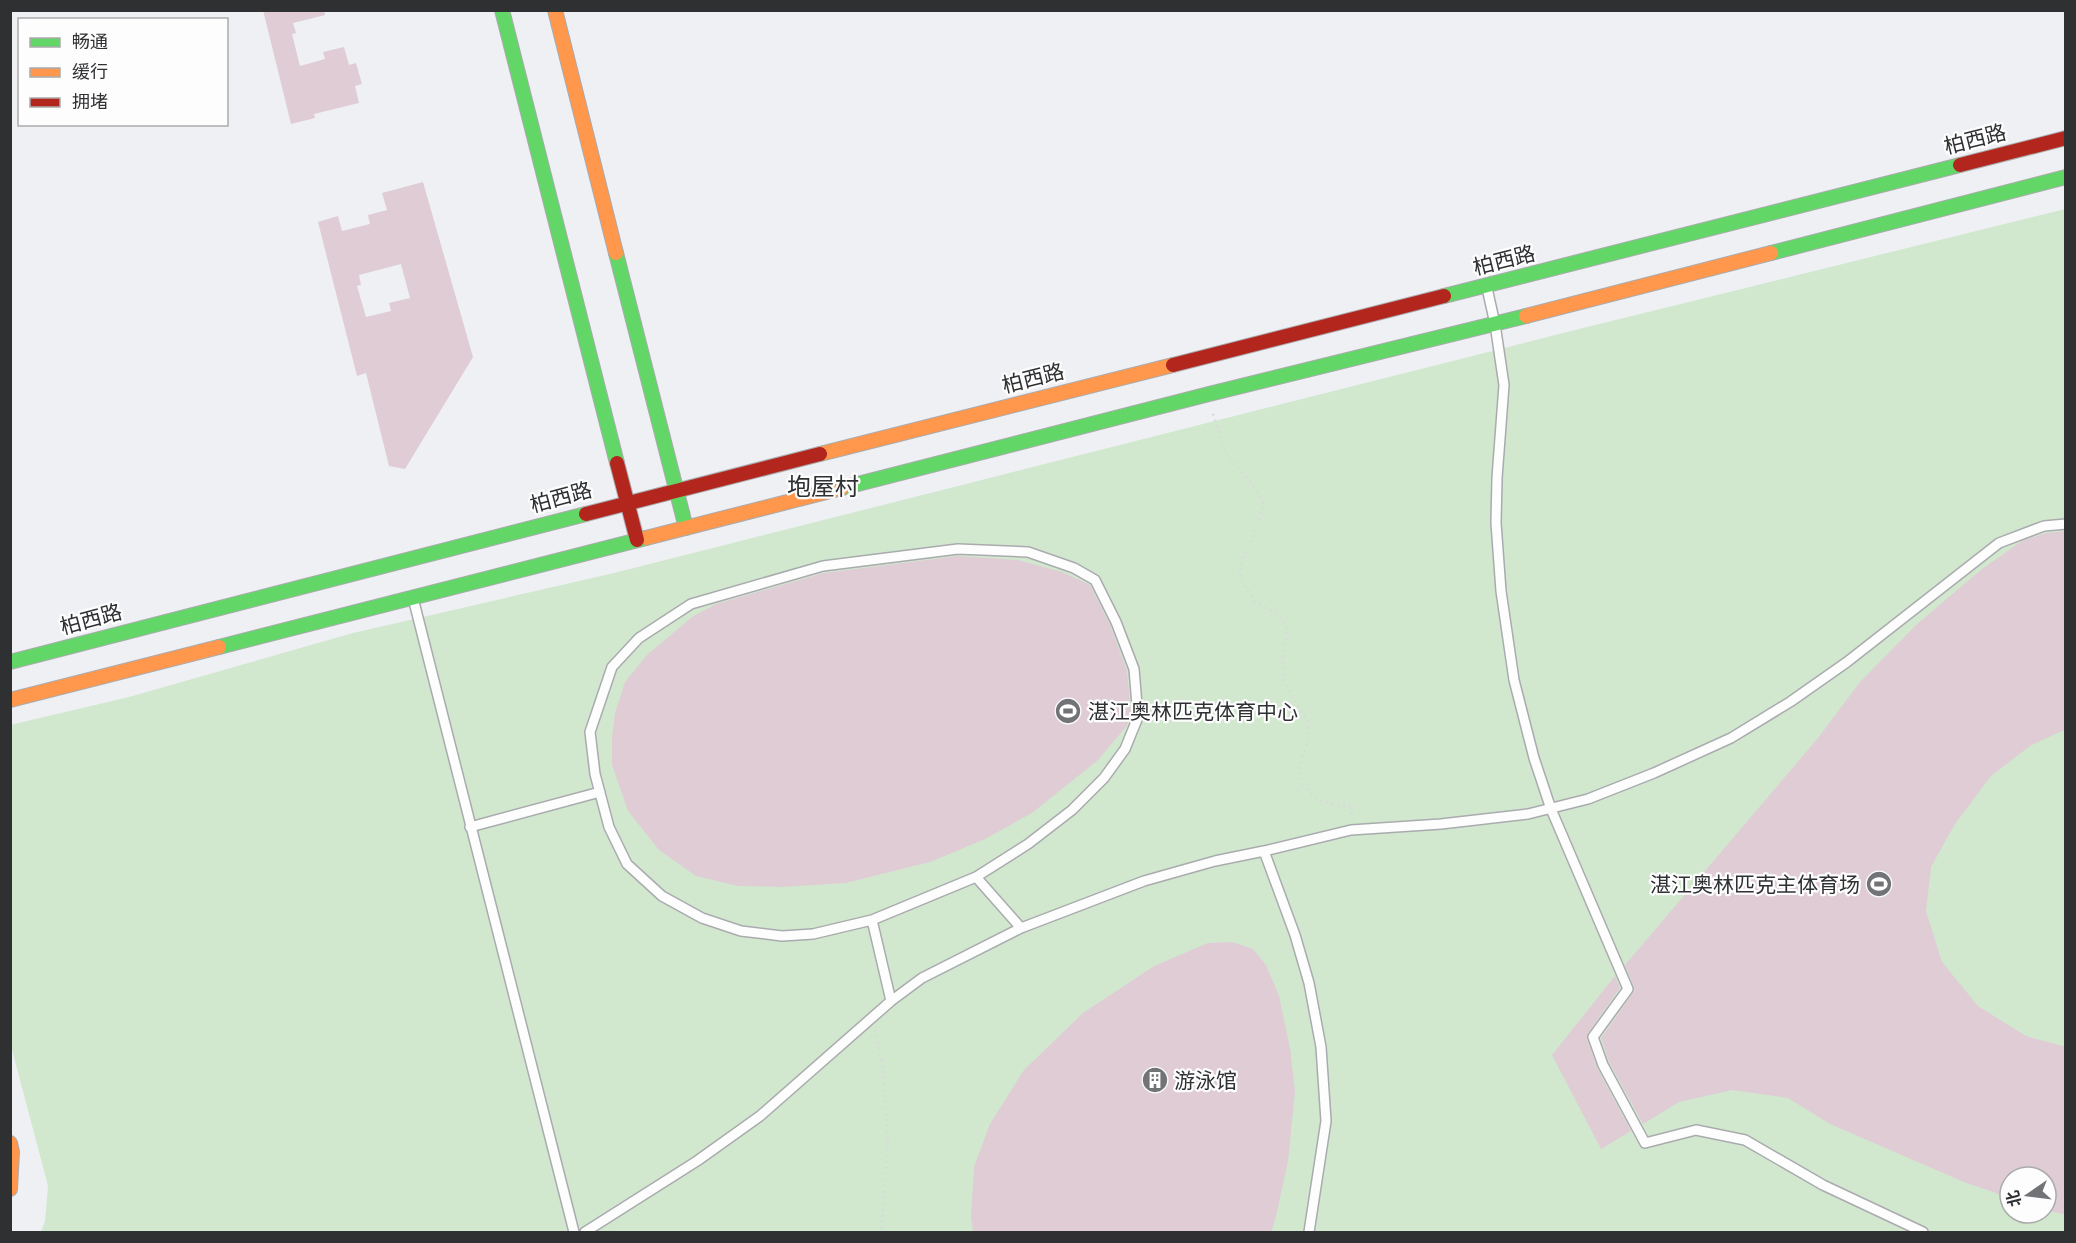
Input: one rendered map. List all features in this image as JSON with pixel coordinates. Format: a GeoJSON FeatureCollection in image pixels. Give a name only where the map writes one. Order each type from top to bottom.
{"type":"FeatureCollection","features":[{"type":"Feature","properties":{"kind":"main road"},"geometry":{"type":"LineString","coordinates":[[502,10],[637,540]]}},
{"type":"Feature","properties":{"kind":"main road"},"geometry":{"type":"LineString","coordinates":[[555,10],[686,528]]}},
{"type":"Feature","properties":{"kind":"main road","name":"柏西路"},"geometry":{"type":"LineString","coordinates":[[10,662],[675,490],[2066,138]]}},
{"type":"Feature","properties":{"kind":"main road"},"geometry":{"type":"LineString","coordinates":[[10,700],[2066,177]]}},
{"type":"Feature","properties":{"kind":"main road"},"geometry":{"type":"LineString","coordinates":[[10,1143],[12,1152],[10,1189]]}},
{"type":"Feature","properties":{"kind":"lane"},"geometry":{"type":"LineString","coordinates":[[1486,286],[1495,324],[1504,385],[1497,512],[1501,591],[1514,680],[1534,758],[1551,809],[1628,989],[1593,1037],[1603,1065],[1645,1143],[1696,1130],[1745,1140],[1823,1185],[1923,1233]]}},
{"type":"Feature","properties":{"kind":"lane"},"geometry":{"type":"LineString","coordinates":[[585,1233],[697,1161],[760,1116],[891,1001],[922,978],[1022,928],[1144,881],[1215,861],[1351,830],[1441,824],[1528,814],[1588,799],[1654,773],[1731,738],[1790,702],[1847,662],[1999,543],[2044,526],[2066,524]]}},
{"type":"Feature","properties":{"kind":"lane"},"geometry":{"type":"LineString","coordinates":[[958,549],[1028,552],[1074,568],[1095,580],[1116,622],[1134,669],[1138,717],[1125,749],[1104,778],[1072,810],[1028,844],[976,877],[872,920],[813,934],[782,936],[741,931],[702,918],[662,896],[627,864],[609,827],[600,792],[595,774],[590,732],[612,667],[639,638],[691,604],[823,566],[958,549]]}},
{"type":"Feature","properties":{"kind":"lane"},"geometry":{"type":"LineString","coordinates":[[412,597],[574,1233]]}},
{"type":"Feature","properties":{"kind":"lane"},"geometry":{"type":"LineString","coordinates":[[470,828],[600,792]]}},
{"type":"Feature","properties":{"kind":"lane"},"geometry":{"type":"LineString","coordinates":[[1264,851],[1295,935],[1309,982],[1321,1047],[1326,1121],[1309,1233]]}},
{"type":"Feature","properties":{"kind":"lane"},"geometry":{"type":"LineString","coordinates":[[976,877],[1022,928]]}},
{"type":"Feature","properties":{"kind":"lane"},"geometry":{"type":"LineString","coordinates":[[872,920],[891,1001]]}},
{"type":"Feature","properties":{"kind":"path"},"geometry":{"type":"LineString","coordinates":[[1209,394],[1226,453],[1254,487],[1264,504],[1258,525],[1240,566],[1242,582],[1256,602],[1277,614],[1288,629],[1283,652],[1283,679],[1308,721],[1308,738],[1298,770],[1304,786],[1316,798],[1337,806],[1352,804],[1351,830]]}},
{"type":"Feature","properties":{"kind":"path"},"geometry":{"type":"LineString","coordinates":[[872,1020],[883,1068],[888,1142],[881,1233]]}},
{"type":"Feature","properties":{"kind":"green space","name":"湛江奥林匹克体育中心"},"geometry":{"type":"Polygon","coordinates":[[[2065,209],[2065,1232],[41,1232],[45,1221],[48,1186],[11,1046],[10,725],[129,697],[353,633],[614,573],[1571,331],[2065,209]]]}},
{"type":"Feature","properties":{"kind":"building"},"geometry":{"type":"Polygon","coordinates":[[[263,10],[324,10],[325,15],[293,23],[296,33],[292,34],[300,66],[325,59],[323,52],[344,47],[349,65],[356,63],[362,84],[355,86],[359,103],[314,114],[315,118],[291,124],[263,10]]]}},
{"type":"Feature","properties":{"kind":"building"},"geometry":{"type":"Polygon","coordinates":[[[423,182],[473,357],[405,469],[389,466],[366,373],[357,376],[318,222],[338,216],[342,231],[370,224],[368,215],[387,210],[382,193],[423,182]],[[401,264],[359,275],[361,285],[357,286],[366,317],[391,311],[389,303],[410,298],[401,264]]]}},
{"type":"Feature","properties":{"kind":"building","name":"湛江奥林匹克主体育场"},"geometry":{"type":"Polygon","coordinates":[[[2066,531],[2066,729],[2030,746],[1991,776],[1955,824],[1931,867],[1926,911],[1942,962],[1978,1006],[2026,1036],[2066,1047],[2066,1215],[2058,1213],[2058,1165],[1998,1165],[1998,1194],[1964,1182],[1830,1124],[1788,1098],[1732,1090],[1679,1102],[1643,1124],[1609,1062],[1601,1038],[1635,990],[1625,965],[1818,738],[1860,682],[1917,624],[1982,569],[2022,541],[2046,533],[2066,531]]]}},
{"type":"Feature","properties":{"kind":"building"},"geometry":{"type":"Polygon","coordinates":[[[958,556],[1018,560],[1062,572],[1090,585],[1110,625],[1127,671],[1131,716],[1126,727],[1098,760],[1032,813],[985,839],[930,862],[846,883],[782,887],[738,886],[696,876],[659,850],[628,811],[612,765],[615,713],[625,682],[647,655],[692,617],[716,604],[824,573],[958,556]]]}},
{"type":"Feature","properties":{"kind":"building","name":"游泳馆"},"geometry":{"type":"Polygon","coordinates":[[[1232,942],[1253,949],[1266,965],[1279,996],[1290,1048],[1295,1091],[1288,1161],[1271,1233],[973,1233],[971,1216],[974,1167],[990,1124],[1024,1070],[1083,1013],[1154,966],[1208,943],[1232,942]]]}},
{"type":"Feature","properties":{"kind":"building"},"geometry":{"type":"Polygon","coordinates":[[[1615,976],[1620,988],[1588,1033],[1587,1039],[1597,1068],[1631,1131],[1601,1149],[1552,1055],[1615,976]]]}},
{"type":"Feature","properties":{"kind":"traffic: fast"},"geometry":{"type":"LineString","coordinates":[[502,10],[617,463]]}},
{"type":"Feature","properties":{"kind":"traffic: fast"},"geometry":{"type":"LineString","coordinates":[[1444,296],[1960,165]]}},
{"type":"Feature","properties":{"kind":"traffic: fast"},"geometry":{"type":"LineString","coordinates":[[1771,253],[2066,177]]}},
{"type":"Feature","properties":{"kind":"traffic: fast"},"geometry":{"type":"LineString","coordinates":[[616,253],[686,528]]}},
{"type":"Feature","properties":{"kind":"traffic: fast"},"geometry":{"type":"LineString","coordinates":[[842,488],[1526,316]]}},
{"type":"Feature","properties":{"kind":"traffic: fast"},"geometry":{"type":"LineString","coordinates":[[10,662],[586,514]]}},
{"type":"Feature","properties":{"kind":"traffic: fast"},"geometry":{"type":"LineString","coordinates":[[219,647],[646,538]]}},
{"type":"Feature","properties":{"kind":"traffic: slow"},"geometry":{"type":"LineString","coordinates":[[555,10],[616,253]]}},
{"type":"Feature","properties":{"kind":"traffic: slow"},"geometry":{"type":"LineString","coordinates":[[1526,316],[1771,253]]}},
{"type":"Feature","properties":{"kind":"traffic: slow"},"geometry":{"type":"LineString","coordinates":[[820,454],[1173,365]]}},
{"type":"Feature","properties":{"kind":"traffic: slow"},"geometry":{"type":"LineString","coordinates":[[646,538],[842,488]]}},
{"type":"Feature","properties":{"kind":"traffic: slow"},"geometry":{"type":"LineString","coordinates":[[10,700],[219,647]]}},
{"type":"Feature","properties":{"kind":"traffic: slow"},"geometry":{"type":"LineString","coordinates":[[10,1143],[12,1152],[10,1189]]}},
{"type":"Feature","properties":{"kind":"traffic: jam"},"geometry":{"type":"LineString","coordinates":[[1960,165],[2066,138]]}},
{"type":"Feature","properties":{"kind":"traffic: jam"},"geometry":{"type":"LineString","coordinates":[[1173,365],[1444,296]]}},
{"type":"Feature","properties":{"kind":"traffic: jam"},"geometry":{"type":"LineString","coordinates":[[586,514],[820,454]]}},
{"type":"Feature","properties":{"kind":"traffic: jam"},"geometry":{"type":"LineString","coordinates":[[617,463],[637,540]]}},
{"type":"Feature","properties":{"kind":"place","name":"湛江奥林匹克体育中心"},"geometry":{"type":"Point","coordinates":[1068,711]}},
{"type":"Feature","properties":{"kind":"place","name":"湛江奥林匹克主体育场"},"geometry":{"type":"Point","coordinates":[1879,884]}},
{"type":"Feature","properties":{"kind":"place","name":"游泳馆"},"geometry":{"type":"Point","coordinates":[1155,1080]}},
{"type":"Feature","properties":{"kind":"district","name":"垉屋村"},"geometry":{"type":"Point","coordinates":[823,486]}}]}
